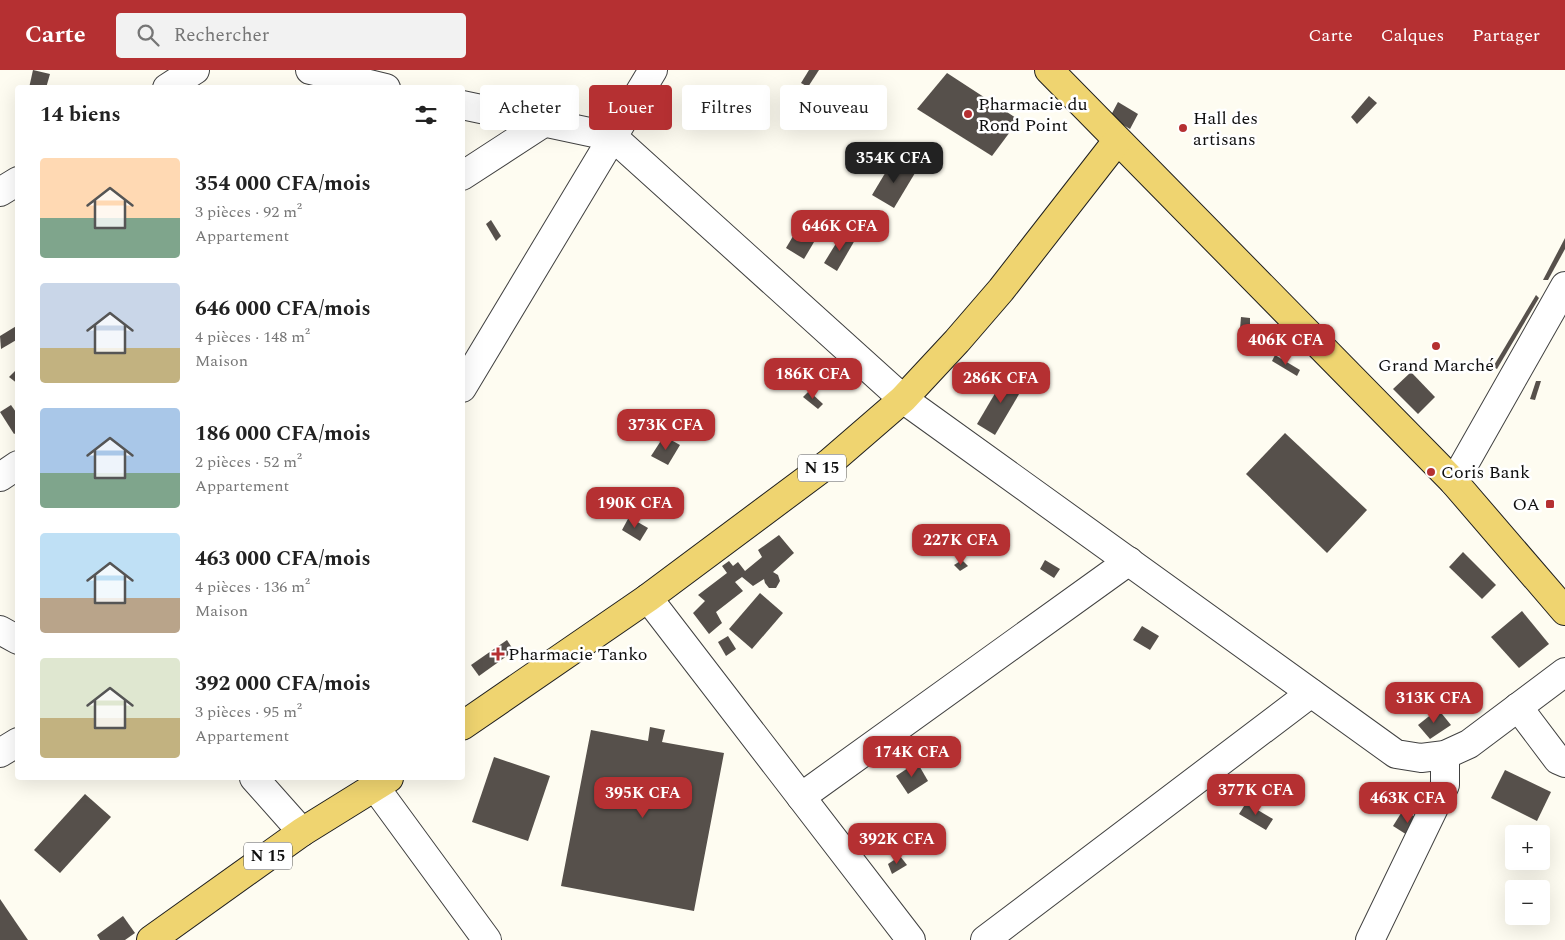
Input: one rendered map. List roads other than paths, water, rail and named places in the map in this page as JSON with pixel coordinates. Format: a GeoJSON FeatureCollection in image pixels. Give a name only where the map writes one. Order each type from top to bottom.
{"type":"FeatureCollection","features":[{"type":"Feature","properties":{"kind":"main road"},"geometry":{"type":"LineString","coordinates":[[1049,70],[1454,482],[1565,611]]}},
{"type":"Feature","properties":{"kind":"main road","name":"N 15"},"geometry":{"type":"LineString","coordinates":[[465,724],[648,598],[829,463],[903,399],[1001,290],[1117,140]]}},
{"type":"Feature","properties":{"kind":"main road","name":"N 15"},"geometry":{"type":"LineString","coordinates":[[151,940],[302,832],[382,782]]}},
{"type":"Feature","properties":{"kind":"street"},"geometry":{"type":"LineString","coordinates":[[172,85],[195,70]]}},
{"type":"Feature","properties":{"kind":"street"},"geometry":{"type":"LineString","coordinates":[[310,70],[373,85]]}},
{"type":"Feature","properties":{"kind":"street"},"geometry":{"type":"LineString","coordinates":[[465,383],[653,70]]}},
{"type":"Feature","properties":{"kind":"street"},"geometry":{"type":"LineString","coordinates":[[465,106],[480,109]]}},
{"type":"Feature","properties":{"kind":"street"},"geometry":{"type":"LineString","coordinates":[[465,174],[533,130]]}},
{"type":"Feature","properties":{"kind":"street"},"geometry":{"type":"LineString","coordinates":[[579,130],[613,137],[903,399],[1396,754],[1421,758],[1446,755],[1469,744],[1565,672]]}},
{"type":"Feature","properties":{"kind":"street"},"geometry":{"type":"LineString","coordinates":[[0,192],[15,183]]}},
{"type":"Feature","properties":{"kind":"street"},"geometry":{"type":"LineString","coordinates":[[1454,482],[1565,286]]}},
{"type":"Feature","properties":{"kind":"street"},"geometry":{"type":"LineString","coordinates":[[0,477],[15,467]]}},
{"type":"Feature","properties":{"kind":"street"},"geometry":{"type":"LineString","coordinates":[[802,797],[1129,561]]}},
{"type":"Feature","properties":{"kind":"street"},"geometry":{"type":"LineString","coordinates":[[648,598],[911,940]]}},
{"type":"Feature","properties":{"kind":"street"},"geometry":{"type":"LineString","coordinates":[[0,630],[15,638]]}},
{"type":"Feature","properties":{"kind":"street"},"geometry":{"type":"LineString","coordinates":[[985,940],[1311,692]]}},
{"type":"Feature","properties":{"kind":"street"},"geometry":{"type":"LineString","coordinates":[[1518,707],[1558,760],[1565,763]]}},
{"type":"Feature","properties":{"kind":"street"},"geometry":{"type":"LineString","coordinates":[[0,753],[15,744]]}},
{"type":"Feature","properties":{"kind":"street"},"geometry":{"type":"LineString","coordinates":[[1370,940],[1446,785],[1446,755]]}},
{"type":"Feature","properties":{"kind":"street"},"geometry":{"type":"LineString","coordinates":[[256,780],[302,832]]}},
{"type":"Feature","properties":{"kind":"street"},"geometry":{"type":"LineString","coordinates":[[382,782],[487,940]]}},
{"type":"Feature","properties":{"kind":"place","name":"Pharmacie du Rond Point"},"geometry":{"type":"Point","coordinates":[968,114]}},
{"type":"Feature","properties":{"kind":"place","name":"Hall des artisans"},"geometry":{"type":"Point","coordinates":[1183,128]}},
{"type":"Feature","properties":{"kind":"place","name":"Grand Marché"},"geometry":{"type":"Point","coordinates":[1436,346]}},
{"type":"Feature","properties":{"kind":"place","name":"Coris Bank"},"geometry":{"type":"Point","coordinates":[1431,472]}},
{"type":"Feature","properties":{"kind":"place","name":"OA"},"geometry":{"type":"Point","coordinates":[1550,504]}},
{"type":"Feature","properties":{"kind":"place","name":"Pharmacie Tanko"},"geometry":{"type":"Point","coordinates":[498,654]}}]}
